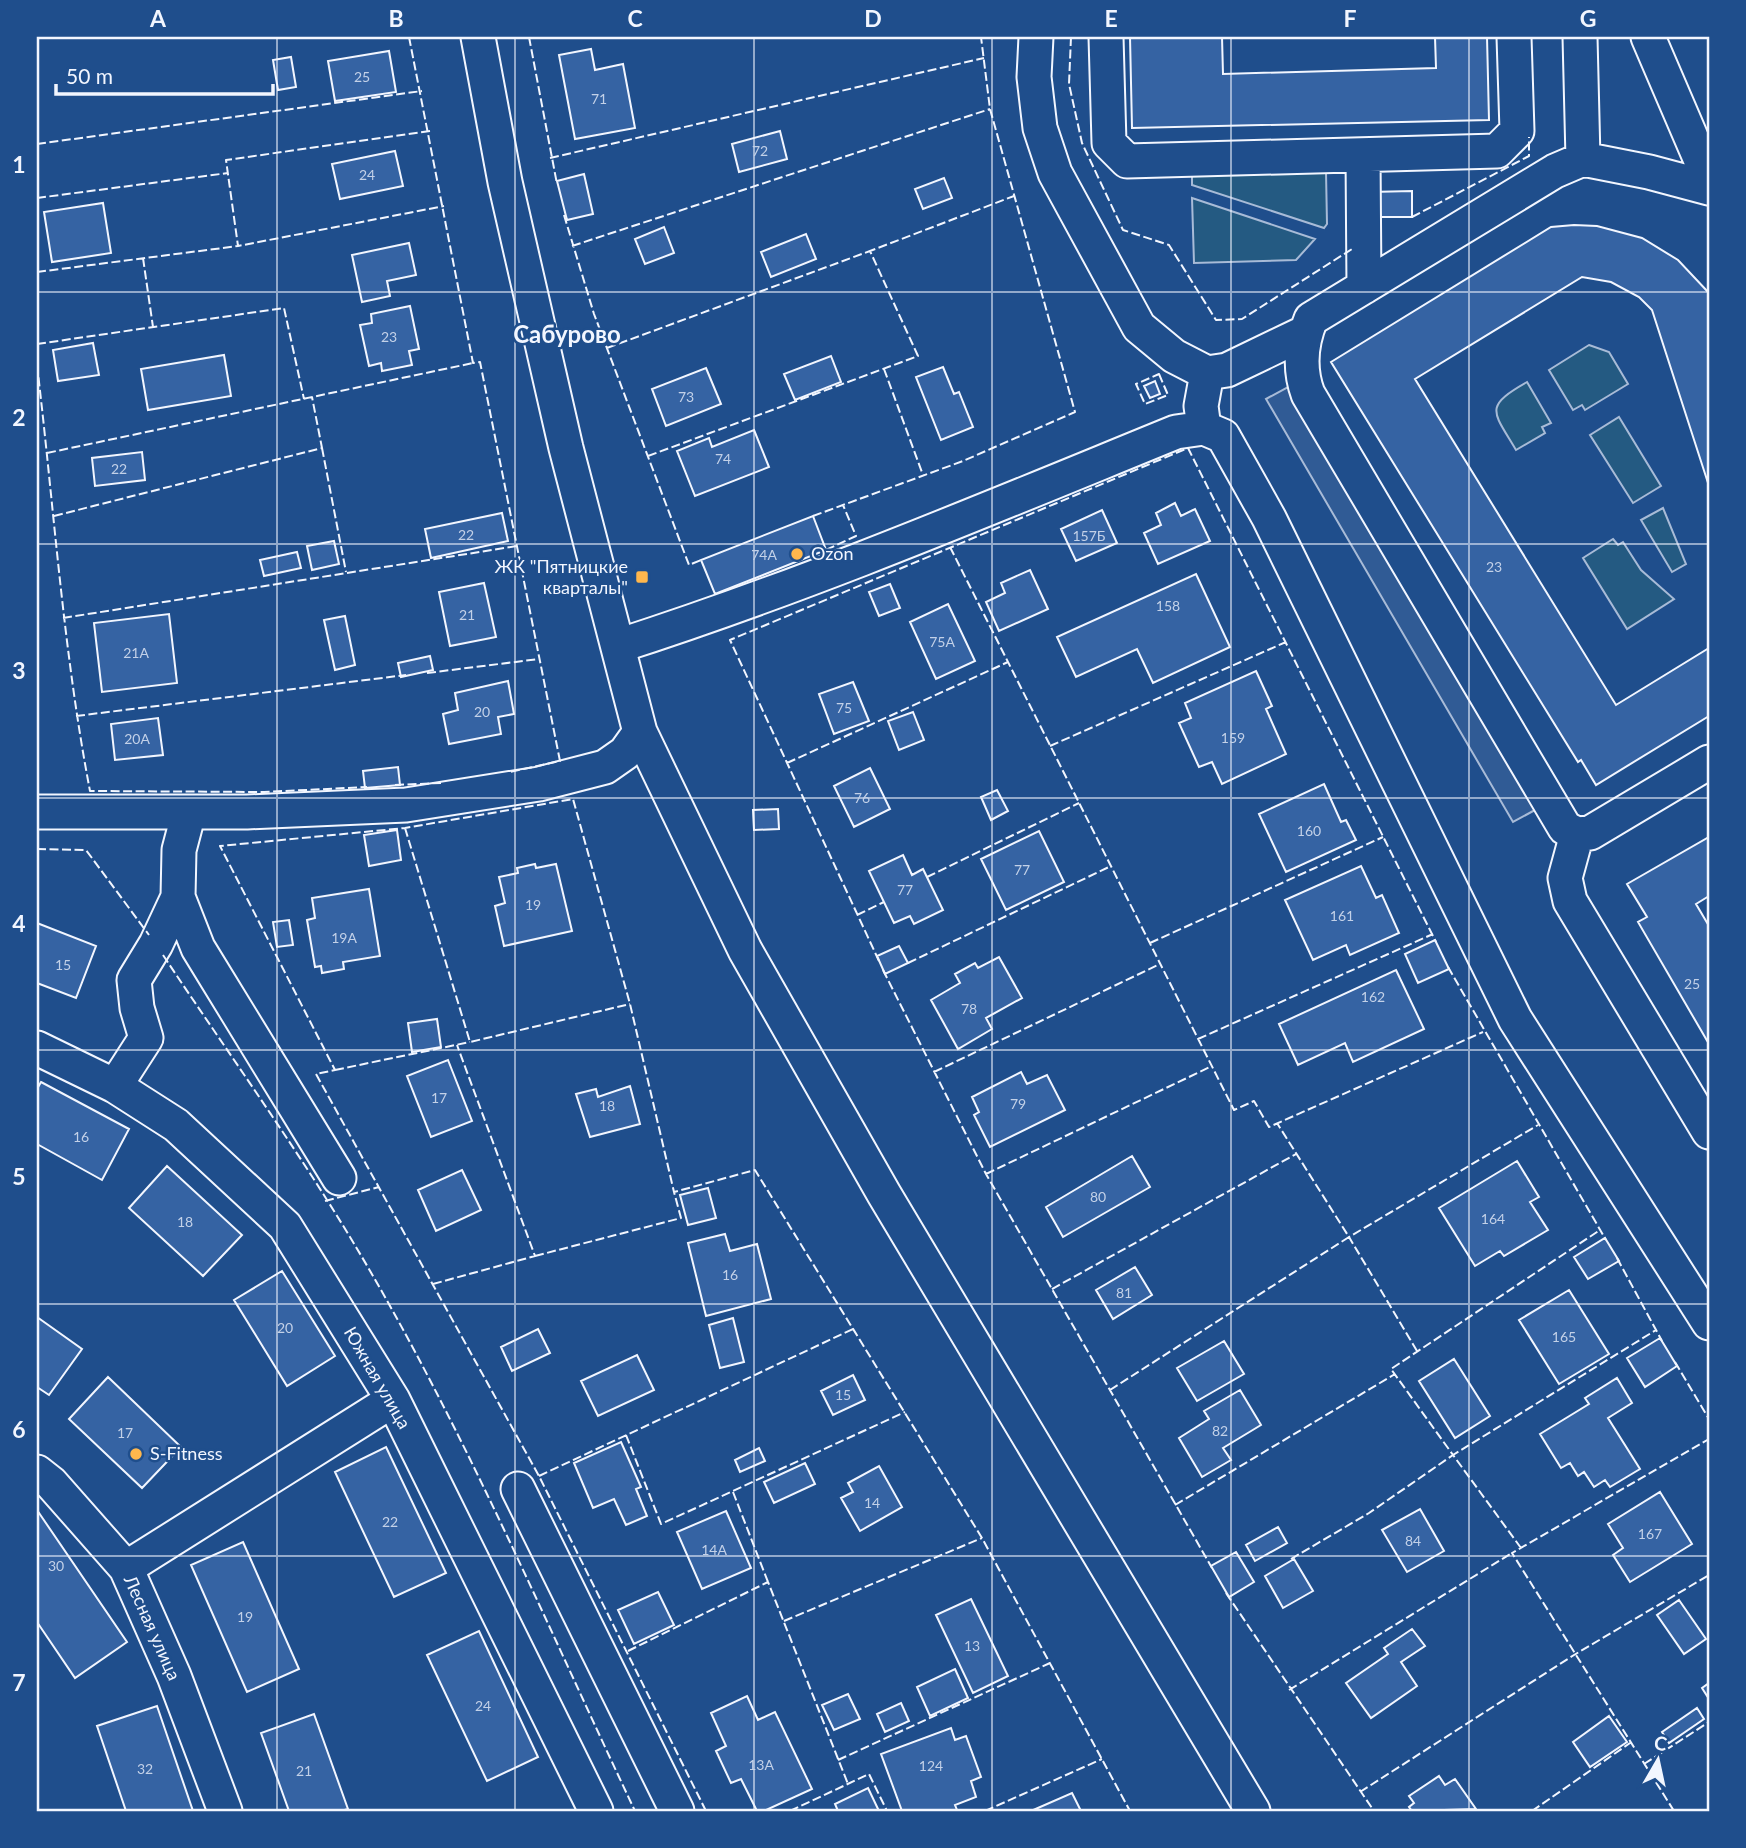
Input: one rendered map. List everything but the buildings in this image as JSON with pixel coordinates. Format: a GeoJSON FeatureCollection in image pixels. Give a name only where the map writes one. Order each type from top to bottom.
{"type":"FeatureCollection","features":[{"type":"Feature","properties":{"kind":"street"},"geometry":{"type":"LineString","coordinates":[[478,37],[505,182],[566,448],[640,732],[745,950],[884,1194],[1253,1811]]}},
{"type":"Feature","properties":{"kind":"street"},"geometry":{"type":"LineString","coordinates":[[1036,37],[1034,77],[1040,128],[1055,173],[1139,327],[1174,356],[1206,373],[1227,370],[1306,332]]}},
{"type":"Feature","properties":{"kind":"street"},"geometry":{"type":"LineString","coordinates":[[1106,37],[1109,143],[1128,161],[1497,151],[1517,131],[1514,37]]}},
{"type":"Feature","properties":{"kind":"street"},"geometry":{"type":"LineString","coordinates":[[1580,37],[1583,159]]}},
{"type":"Feature","properties":{"kind":"street"},"geometry":{"type":"LineString","coordinates":[[1648,37],[1709,179]]}},
{"type":"Feature","properties":{"kind":"street"},"geometry":{"type":"LineString","coordinates":[[1363,155],[1364,287]]}},
{"type":"Feature","properties":{"kind":"street"},"geometry":{"type":"LineString","coordinates":[[1709,188],[1649,172],[1583,159],[1555,171],[1311,319],[1306,332],[1302,362],[1308,394],[1565,828],[1577,834],[1590,833],[1709,762]]}},
{"type":"Feature","properties":{"kind":"street"},"geometry":{"type":"LineString","coordinates":[[1204,428],[1201,406],[1206,373]]}},
{"type":"Feature","properties":{"kind":"street"},"geometry":{"type":"LineString","coordinates":[[618,646],[695,621],[893,547],[1176,432],[1204,428],[1223,436],[1269,518],[1516,1019],[1709,1322]]}},
{"type":"Feature","properties":{"kind":"street"},"geometry":{"type":"LineString","coordinates":[[37,812],[189,812],[406,804],[539,784],[605,767],[625,753],[640,732]]}},
{"type":"Feature","properties":{"kind":"street"},"geometry":{"type":"LineString","coordinates":[[189,812],[179,850],[178,897],[198,948],[339,1178]]}},
{"type":"Feature","properties":{"kind":"street"},"geometry":{"type":"LineString","coordinates":[[1577,834],[1564,878],[1566,890],[1709,1132]]}},
{"type":"Feature","properties":{"kind":"street"},"geometry":{"type":"LineString","coordinates":[[115,1086],[146,1038],[137,1008],[134,980],[156,944],[178,897]]}},
{"type":"Feature","properties":{"kind":"street","name":"Южная улица"},"geometry":{"type":"LineString","coordinates":[[37,1048],[115,1086],[176,1125],[285,1226],[393,1400],[596,1811]]}},
{"type":"Feature","properties":{"kind":"street"},"geometry":{"type":"LineString","coordinates":[[126,1568],[393,1400]]}},
{"type":"Feature","properties":{"kind":"street","name":"Лесная улица"},"geometry":{"type":"LineString","coordinates":[[37,1472],[51,1483],[126,1568],[174,1676],[225,1811]]}},
{"type":"Feature","properties":{"kind":"street"},"geometry":{"type":"LineString","coordinates":[[518,1489],[677,1811]]}},
{"type":"Feature","properties":{"kind":"shaded area"},"geometry":{"type":"Polygon","coordinates":[[[1326,172],[1327,224],[1324,228],[1192,185],[1192,176],[1326,172]]]}},
{"type":"Feature","properties":{"kind":"shaded area"},"geometry":{"type":"Polygon","coordinates":[[[1192,198],[1315,239],[1296,260],[1194,263],[1192,198]]]}},
{"type":"Feature","properties":{"kind":"shaded area"},"geometry":{"type":"Polygon","coordinates":[[[1589,345],[1609,352],[1628,384],[1585,410],[1582,405],[1573,410],[1549,370],[1589,345]]]}},
{"type":"Feature","properties":{"kind":"shaded area"},"geometry":{"type":"Polygon","coordinates":[[[1527,382],[1551,423],[1542,427],[1545,433],[1516,450],[1496,411],[1503,398],[1527,382]]]}},
{"type":"Feature","properties":{"kind":"shaded area"},"geometry":{"type":"Polygon","coordinates":[[[1288,387],[1535,810],[1513,822],[1266,399],[1288,387]]]}},
{"type":"Feature","properties":{"kind":"shaded area"},"geometry":{"type":"Polygon","coordinates":[[[1619,417],[1661,486],[1633,503],[1590,435],[1619,417]]]}},
{"type":"Feature","properties":{"kind":"shaded area"},"geometry":{"type":"Polygon","coordinates":[[[1663,508],[1686,564],[1672,572],[1641,520],[1663,508]]]}},
{"type":"Feature","properties":{"kind":"shaded area"},"geometry":{"type":"Polygon","coordinates":[[[1613,539],[1618,545],[1623,542],[1641,570],[1674,599],[1627,629],[1583,558],[1613,539]]]}},
{"type":"Feature","properties":{"kind":"fence"},"geometry":{"type":"LineString","coordinates":[[409,37],[473,363],[480,362],[560,761],[510,772]]}},
{"type":"Feature","properties":{"kind":"fence"},"geometry":{"type":"LineString","coordinates":[[529,37],[557,184]]}},
{"type":"Feature","properties":{"kind":"fence"},"geometry":{"type":"LineString","coordinates":[[813,516],[963,461],[1075,412],[990,109],[981,37]]}},
{"type":"Feature","properties":{"kind":"fence"},"geometry":{"type":"LineString","coordinates":[[1071,37],[1069,84],[1082,143],[1123,230],[1169,245],[1216,320],[1242,319],[1352,249]]}},
{"type":"Feature","properties":{"kind":"fence"},"geometry":{"type":"LineString","coordinates":[[550,158],[984,58]]}},
{"type":"Feature","properties":{"kind":"fence"},"geometry":{"type":"LineString","coordinates":[[37,144],[422,91]]}},
{"type":"Feature","properties":{"kind":"fence"},"geometry":{"type":"LineString","coordinates":[[572,246],[990,109]]}},
{"type":"Feature","properties":{"kind":"fence"},"geometry":{"type":"LineString","coordinates":[[430,131],[226,160],[238,246],[444,206]]}},
{"type":"Feature","properties":{"kind":"fence"},"geometry":{"type":"LineString","coordinates":[[1412,217],[1529,156],[1529,137]]}},
{"type":"Feature","properties":{"kind":"fence"},"geometry":{"type":"LineString","coordinates":[[37,198],[228,173]]}},
{"type":"Feature","properties":{"kind":"fence"},"geometry":{"type":"LineString","coordinates":[[648,456],[918,356],[870,251],[1014,196]]}},
{"type":"Feature","properties":{"kind":"fence"},"geometry":{"type":"LineString","coordinates":[[564,215],[594,314],[689,565],[701,560]]}},
{"type":"Feature","properties":{"kind":"fence"},"geometry":{"type":"LineString","coordinates":[[37,272],[238,246]]}},
{"type":"Feature","properties":{"kind":"fence"},"geometry":{"type":"LineString","coordinates":[[607,348],[870,251]]}},
{"type":"Feature","properties":{"kind":"fence"},"geometry":{"type":"LineString","coordinates":[[143,258],[153,327]]}},
{"type":"Feature","properties":{"kind":"fence"},"geometry":{"type":"LineString","coordinates":[[37,344],[284,308],[304,399]]}},
{"type":"Feature","properties":{"kind":"fence"},"geometry":{"type":"LineString","coordinates":[[47,453],[473,363]]}},
{"type":"Feature","properties":{"kind":"fence"},"geometry":{"type":"LineString","coordinates":[[37,365],[66,632],[90,791],[264,792],[367,787]]}},
{"type":"Feature","properties":{"kind":"fence"},"geometry":{"type":"LineString","coordinates":[[884,369],[923,475]]}},
{"type":"Feature","properties":{"kind":"fence"},"geometry":{"type":"LineString","coordinates":[[1159,374],[1168,395],[1145,404],[1136,384],[1159,374]]}},
{"type":"Feature","properties":{"kind":"fence"},"geometry":{"type":"LineString","coordinates":[[54,516],[322,448],[312,397]]}},
{"type":"Feature","properties":{"kind":"fence"},"geometry":{"type":"LineString","coordinates":[[322,448],[346,572]]}},
{"type":"Feature","properties":{"kind":"fence"},"geometry":{"type":"LineString","coordinates":[[879,961],[730,640],[1188,448],[1436,942]]}},
{"type":"Feature","properties":{"kind":"fence"},"geometry":{"type":"LineString","coordinates":[[826,550],[856,536],[843,505]]}},
{"type":"Feature","properties":{"kind":"fence"},"geometry":{"type":"LineString","coordinates":[[63,618],[517,546]]}},
{"type":"Feature","properties":{"kind":"fence"},"geometry":{"type":"LineString","coordinates":[[950,547],[1234,1110],[1254,1101],[1269,1127],[1483,1032]]}},
{"type":"Feature","properties":{"kind":"fence"},"geometry":{"type":"LineString","coordinates":[[1050,746],[1286,642]]}},
{"type":"Feature","properties":{"kind":"fence"},"geometry":{"type":"LineString","coordinates":[[427,673],[539,659]]}},
{"type":"Feature","properties":{"kind":"fence"},"geometry":{"type":"LineString","coordinates":[[787,763],[1008,662]]}},
{"type":"Feature","properties":{"kind":"fence"},"geometry":{"type":"LineString","coordinates":[[76,716],[406,675]]}},
{"type":"Feature","properties":{"kind":"fence"},"geometry":{"type":"LineString","coordinates":[[395,785],[441,783]]}},
{"type":"Feature","properties":{"kind":"fence"},"geometry":{"type":"LineString","coordinates":[[706,1811],[539,1476],[316,1074],[335,1070],[220,846],[405,828],[573,799],[630,1004],[674,1192],[755,1170],[982,1538],[1130,1811]]}},
{"type":"Feature","properties":{"kind":"fence"},"geometry":{"type":"LineString","coordinates":[[927,877],[1079,803]]}},
{"type":"Feature","properties":{"kind":"fence"},"geometry":{"type":"LineString","coordinates":[[405,828],[470,1042],[630,1004]]}},
{"type":"Feature","properties":{"kind":"fence"},"geometry":{"type":"LineString","coordinates":[[1150,943],[1383,837]]}},
{"type":"Feature","properties":{"kind":"fence"},"geometry":{"type":"LineString","coordinates":[[37,849],[86,850],[149,935]]}},
{"type":"Feature","properties":{"kind":"fence"},"geometry":{"type":"LineString","coordinates":[[908,963],[1111,866]]}},
{"type":"Feature","properties":{"kind":"fence"},"geometry":{"type":"LineString","coordinates":[[857,915],[884,902]]}},
{"type":"Feature","properties":{"kind":"fence"},"geometry":{"type":"LineString","coordinates":[[1198,1039],[1433,934]]}},
{"type":"Feature","properties":{"kind":"fence"},"geometry":{"type":"LineString","coordinates":[[163,955],[307,1169],[392,1310],[501,1523],[635,1811]]}},
{"type":"Feature","properties":{"kind":"fence"},"geometry":{"type":"LineString","coordinates":[[934,1072],[1160,964]]}},
{"type":"Feature","properties":{"kind":"fence"},"geometry":{"type":"LineString","coordinates":[[1448,967],[1606,1240]]}},
{"type":"Feature","properties":{"kind":"fence"},"geometry":{"type":"LineString","coordinates":[[883,970],[986,1174],[1212,1568]]}},
{"type":"Feature","properties":{"kind":"fence"},"geometry":{"type":"LineString","coordinates":[[335,1070],[470,1042]]}},
{"type":"Feature","properties":{"kind":"fence"},"geometry":{"type":"LineString","coordinates":[[433,1284],[535,1256],[457,1045]]}},
{"type":"Feature","properties":{"kind":"fence"},"geometry":{"type":"LineString","coordinates":[[986,1174],[1212,1066]]}},
{"type":"Feature","properties":{"kind":"fence"},"geometry":{"type":"LineString","coordinates":[[1110,1390],[1349,1237],[1277,1123]]}},
{"type":"Feature","properties":{"kind":"fence"},"geometry":{"type":"LineString","coordinates":[[1417,1351],[1349,1237],[1538,1125]]}},
{"type":"Feature","properties":{"kind":"fence"},"geometry":{"type":"LineString","coordinates":[[1052,1289],[1296,1154]]}},
{"type":"Feature","properties":{"kind":"fence"},"geometry":{"type":"LineString","coordinates":[[325,1201],[379,1187]]}},
{"type":"Feature","properties":{"kind":"fence"},"geometry":{"type":"LineString","coordinates":[[535,1256],[681,1218],[674,1192]]}},
{"type":"Feature","properties":{"kind":"fence"},"geometry":{"type":"LineString","coordinates":[[1291,1559],[1369,1513],[1453,1455],[1391,1369],[1600,1230]]}},
{"type":"Feature","properties":{"kind":"fence"},"geometry":{"type":"LineString","coordinates":[[1617,1258],[1662,1341]]}},
{"type":"Feature","properties":{"kind":"fence"},"geometry":{"type":"LineString","coordinates":[[539,1476],[853,1329]]}},
{"type":"Feature","properties":{"kind":"fence"},"geometry":{"type":"LineString","coordinates":[[1521,1548],[1453,1455],[1656,1330]]}},
{"type":"Feature","properties":{"kind":"fence"},"geometry":{"type":"LineString","coordinates":[[1675,1362],[1709,1419]]}},
{"type":"Feature","properties":{"kind":"fence"},"geometry":{"type":"LineString","coordinates":[[1175,1505],[1395,1374]]}},
{"type":"Feature","properties":{"kind":"fence"},"geometry":{"type":"LineString","coordinates":[[626,1435],[661,1524],[905,1412]]}},
{"type":"Feature","properties":{"kind":"fence"},"geometry":{"type":"LineString","coordinates":[[1674,1811],[1512,1553],[1709,1439]]}},
{"type":"Feature","properties":{"kind":"fence"},"geometry":{"type":"LineString","coordinates":[[733,1492],[768,1582]]}},
{"type":"Feature","properties":{"kind":"fence"},"geometry":{"type":"LineString","coordinates":[[784,1621],[982,1538]]}},
{"type":"Feature","properties":{"kind":"fence"},"geometry":{"type":"LineString","coordinates":[[1289,1690],[1512,1553]]}},
{"type":"Feature","properties":{"kind":"fence"},"geometry":{"type":"LineString","coordinates":[[1360,1792],[1574,1655],[1709,1575]]}},
{"type":"Feature","properties":{"kind":"fence"},"geometry":{"type":"LineString","coordinates":[[628,1651],[768,1582],[848,1784]]}},
{"type":"Feature","properties":{"kind":"fence"},"geometry":{"type":"LineString","coordinates":[[1226,1593],[1374,1811]]}},
{"type":"Feature","properties":{"kind":"fence"},"geometry":{"type":"LineString","coordinates":[[838,1760],[1050,1663]]}},
{"type":"Feature","properties":{"kind":"fence"},"geometry":{"type":"LineString","coordinates":[[1644,1764],[1709,1722]]}},
{"type":"Feature","properties":{"kind":"fence"},"geometry":{"type":"LineString","coordinates":[[1532,1811],[1630,1743]]}},
{"type":"Feature","properties":{"kind":"fence"},"geometry":{"type":"LineString","coordinates":[[985,1811],[1102,1759]]}},
{"type":"Feature","properties":{"kind":"fence"},"geometry":{"type":"LineString","coordinates":[[790,1811],[869,1774],[887,1811]]}},
{"type":"Feature","properties":{"kind":"place","name":"Ozon"},"geometry":{"type":"Point","coordinates":[797,554]}},
{"type":"Feature","properties":{"kind":"place","name":"ЖК \"Пятницкие кварталы\""},"geometry":{"type":"Point","coordinates":[642,577]}},
{"type":"Feature","properties":{"kind":"place","name":"S-Fitness"},"geometry":{"type":"Point","coordinates":[136,1454]}},
{"type":"Feature","properties":{"kind":"district","name":"Сабурово"},"geometry":{"type":"Point","coordinates":[567,335]}}]}
